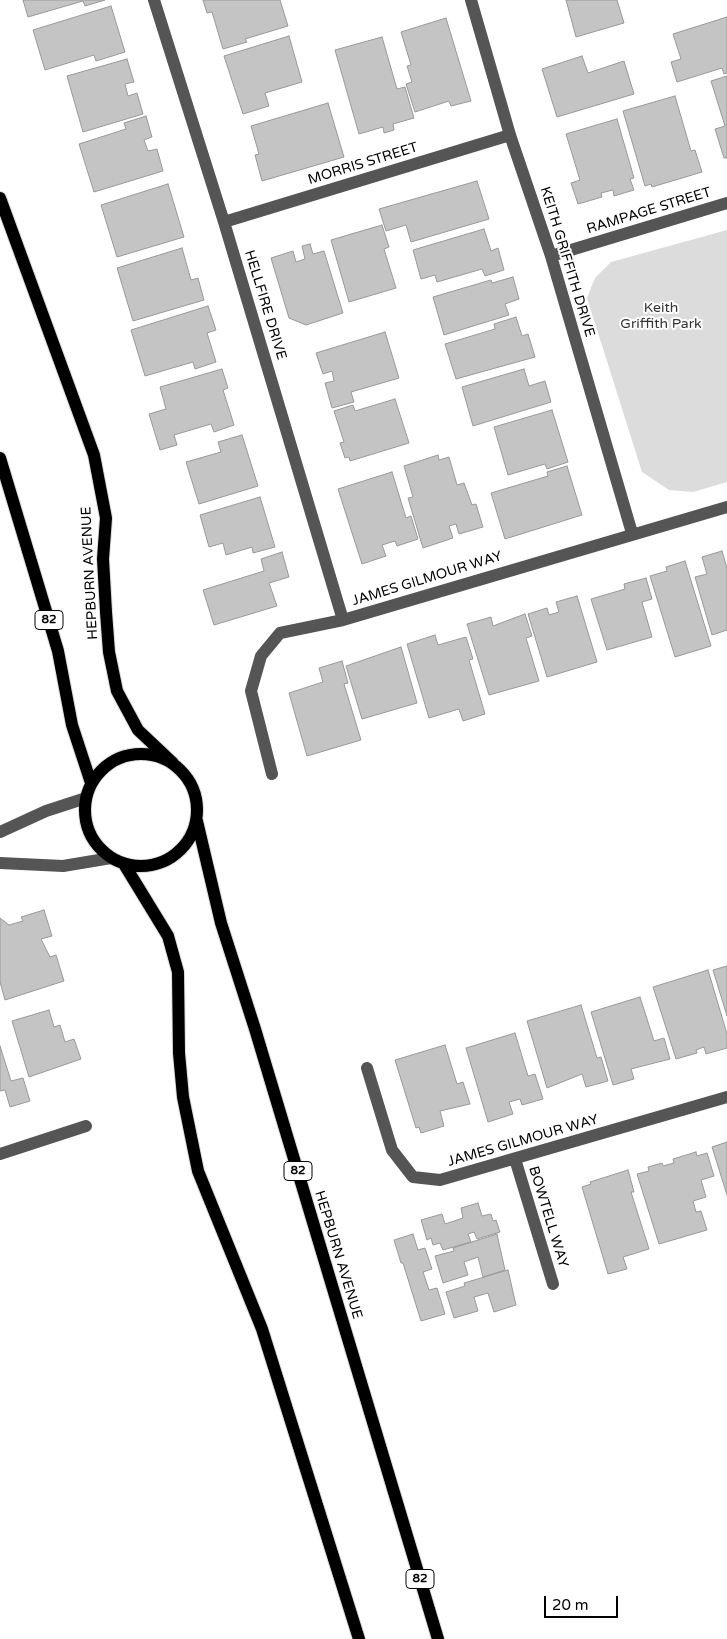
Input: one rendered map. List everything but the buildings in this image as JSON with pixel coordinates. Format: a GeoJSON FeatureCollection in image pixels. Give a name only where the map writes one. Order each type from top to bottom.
{"type":"FeatureCollection","features":[{"type":"Feature","properties":{"kind":"main road","name":"HEPBURN AVENUE"},"geometry":{"type":"LineString","coordinates":[[0,198],[94,455],[106,518],[103,559],[106,612],[109,652],[117,691],[138,730],[174,763],[188,779],[197,799],[196,821],[192,834],[185,845],[164,862],[137,866],[124,864],[111,858],[96,844],[87,826],[86,798],[92,783],[101,770],[117,759],[136,753],[156,755],[174,763]]}},
{"type":"Feature","properties":{"kind":"main road","name":"82"},"geometry":{"type":"LineString","coordinates":[[0,458],[58,651],[72,725],[92,783]]}},
{"type":"Feature","properties":{"kind":"main road","name":"HEPBURN AVENUE"},"geometry":{"type":"LineString","coordinates":[[196,821],[221,922],[255,1029],[438,1639]]}},
{"type":"Feature","properties":{"kind":"main road"},"geometry":{"type":"LineString","coordinates":[[124,864],[168,936],[178,972],[179,1053],[183,1097],[198,1171],[262,1329],[359,1639]]}},
{"type":"Feature","properties":{"kind":"street","name":"HELLFIRE DRIVE"},"geometry":{"type":"LineString","coordinates":[[154,0],[224,222],[343,620]]}},
{"type":"Feature","properties":{"kind":"street","name":"KEITH GRIFFITH DRIVE"},"geometry":{"type":"LineString","coordinates":[[471,0],[510,135],[551,256],[632,534]]}},
{"type":"Feature","properties":{"kind":"street","name":"MORRIS STREET"},"geometry":{"type":"LineString","coordinates":[[224,222],[510,135]]}},
{"type":"Feature","properties":{"kind":"street","name":"RAMPAGE STREET"},"geometry":{"type":"LineString","coordinates":[[551,256],[727,204]]}},
{"type":"Feature","properties":{"kind":"street","name":"JAMES GILMOUR WAY"},"geometry":{"type":"LineString","coordinates":[[272,774],[251,691],[261,656],[280,633],[343,620],[727,507]]}},
{"type":"Feature","properties":{"kind":"street"},"geometry":{"type":"LineString","coordinates":[[0,832],[46,811],[86,798]]}},
{"type":"Feature","properties":{"kind":"street"},"geometry":{"type":"LineString","coordinates":[[0,863],[63,866],[111,858]]}},
{"type":"Feature","properties":{"kind":"street","name":"JAMES GILMOUR WAY"},"geometry":{"type":"LineString","coordinates":[[367,1068],[392,1150],[413,1177],[440,1180],[727,1097]]}},
{"type":"Feature","properties":{"kind":"street"},"geometry":{"type":"LineString","coordinates":[[0,1154],[86,1126]]}},
{"type":"Feature","properties":{"kind":"street","name":"BOWTELL WAY"},"geometry":{"type":"LineString","coordinates":[[515,1159],[553,1284]]}},
{"type":"Feature","properties":{"kind":"green space","name":"Keith Griffith Park"},"geometry":{"type":"Polygon","coordinates":[[[727,230],[727,482],[693,492],[669,490],[642,472],[587,298],[595,278],[611,262],[727,230]]]}}]}
